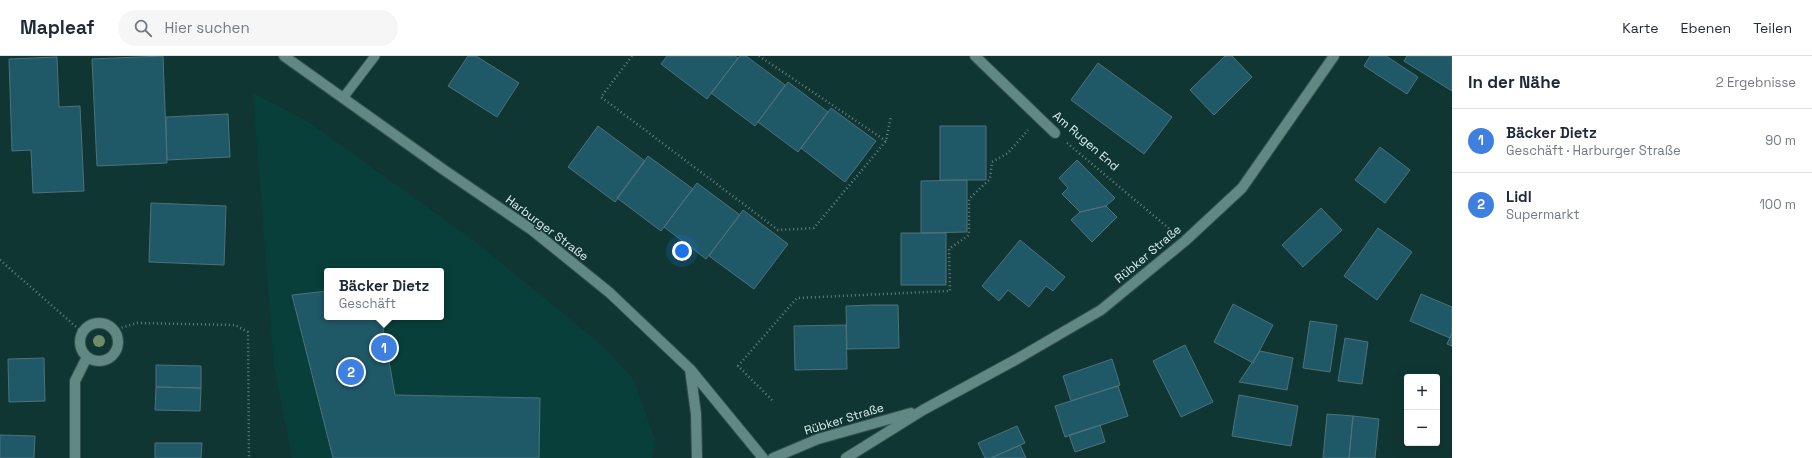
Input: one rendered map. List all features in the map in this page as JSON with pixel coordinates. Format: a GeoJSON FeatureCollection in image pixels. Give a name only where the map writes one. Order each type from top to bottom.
{"type":"FeatureCollection","features":[{"type":"Feature","properties":{"kind":"street","name":"Harburger Straße"},"geometry":{"type":"LineString","coordinates":[[284,56],[532,230],[610,293],[690,369],[763,458]]}},
{"type":"Feature","properties":{"kind":"street","name":"Am Rugen End"},"geometry":{"type":"LineString","coordinates":[[975,56],[1055,133]]}},
{"type":"Feature","properties":{"kind":"street","name":"Rübker Straße"},"geometry":{"type":"LineString","coordinates":[[846,458],[855,455],[923,410],[1017,359],[1101,310],[1185,241],[1242,188],[1334,56]]}},
{"type":"Feature","properties":{"kind":"street"},"geometry":{"type":"LineString","coordinates":[[100,322],[108,325],[114,330],[118,338],[118,346],[108,359],[100,361],[87,357],[80,346],[82,332],[93,324],[100,322]]}},
{"type":"Feature","properties":{"kind":"street"},"geometry":{"type":"LineString","coordinates":[[75,458],[75,381],[87,357]]}},
{"type":"Feature","properties":{"kind":"street"},"geometry":{"type":"LineString","coordinates":[[690,369],[696,414],[697,458]]}},
{"type":"Feature","properties":{"kind":"street","name":"Rübker Straße"},"geometry":{"type":"LineString","coordinates":[[773,458],[818,439],[923,410]]}},
{"type":"Feature","properties":{"kind":"lane"},"geometry":{"type":"LineString","coordinates":[[343,98],[375,56]]}},
{"type":"Feature","properties":{"kind":"path"},"geometry":{"type":"LineString","coordinates":[[632,56],[601,97],[778,230],[814,228],[886,141],[891,116]]}},
{"type":"Feature","properties":{"kind":"path"},"geometry":{"type":"LineString","coordinates":[[759,56],[886,141]]}},
{"type":"Feature","properties":{"kind":"path"},"geometry":{"type":"LineString","coordinates":[[772,400],[738,366],[797,298],[950,291],[950,249],[969,235],[969,199],[990,179],[992,162],[1008,154],[1039,118]]}},
{"type":"Feature","properties":{"kind":"path","name":"Am Rugen End"},"geometry":{"type":"LineString","coordinates":[[1055,133],[1185,241]]}},
{"type":"Feature","properties":{"kind":"path"},"geometry":{"type":"LineString","coordinates":[[0,260],[82,332]]}},
{"type":"Feature","properties":{"kind":"path"},"geometry":{"type":"LineString","coordinates":[[114,330],[137,323],[234,326],[248,332],[249,458]]}},
{"type":"Feature","properties":{"kind":"shaded area"},"geometry":{"type":"Polygon","coordinates":[[[253,93],[310,123],[473,240],[604,347],[634,380],[656,443],[652,458],[292,458],[274,366],[253,93]]]}},
{"type":"Feature","properties":{"kind":"building"},"geometry":{"type":"Polygon","coordinates":[[[163,56],[167,163],[97,166],[92,59],[163,56]]]}},
{"type":"Feature","properties":{"kind":"building"},"geometry":{"type":"Polygon","coordinates":[[[468,56],[476,56],[519,83],[497,117],[448,86],[468,56]]]}},
{"type":"Feature","properties":{"kind":"building"},"geometry":{"type":"Polygon","coordinates":[[[667,56],[735,56],[738,58],[707,99],[661,64],[667,56]]]}},
{"type":"Feature","properties":{"kind":"building"},"geometry":{"type":"Polygon","coordinates":[[[740,56],[746,56],[785,85],[755,126],[711,93],[740,56]]]}},
{"type":"Feature","properties":{"kind":"building"},"geometry":{"type":"Polygon","coordinates":[[[1225,56],[1232,56],[1252,77],[1214,115],[1190,90],[1225,56]]]}},
{"type":"Feature","properties":{"kind":"building"},"geometry":{"type":"Polygon","coordinates":[[[1370,56],[1386,56],[1418,77],[1407,94],[1364,66],[1370,56]]]}},
{"type":"Feature","properties":{"kind":"building"},"geometry":{"type":"Polygon","coordinates":[[[1407,56],[1452,56],[1452,91],[1404,61],[1407,56]]]}},
{"type":"Feature","properties":{"kind":"building"},"geometry":{"type":"Polygon","coordinates":[[[57,57],[59,107],[80,106],[84,191],[33,193],[31,150],[12,151],[9,59],[57,57]]]}},
{"type":"Feature","properties":{"kind":"building"},"geometry":{"type":"Polygon","coordinates":[[[1098,63],[1172,117],[1144,154],[1071,100],[1098,63]]]}},
{"type":"Feature","properties":{"kind":"building"},"geometry":{"type":"Polygon","coordinates":[[[788,82],[828,112],[798,152],[758,122],[788,82]]]}},
{"type":"Feature","properties":{"kind":"building"},"geometry":{"type":"Polygon","coordinates":[[[831,108],[876,141],[845,182],[801,148],[831,108]]]}},
{"type":"Feature","properties":{"kind":"building"},"geometry":{"type":"Polygon","coordinates":[[[228,114],[230,157],[167,160],[166,117],[228,114]]]}},
{"type":"Feature","properties":{"kind":"building"},"geometry":{"type":"Polygon","coordinates":[[[598,126],[645,161],[615,202],[568,167],[598,126]]]}},
{"type":"Feature","properties":{"kind":"building"},"geometry":{"type":"Polygon","coordinates":[[[940,126],[986,126],[986,180],[940,180],[940,126]]]}},
{"type":"Feature","properties":{"kind":"building"},"geometry":{"type":"Polygon","coordinates":[[[1380,147],[1410,170],[1385,203],[1355,180],[1380,147]]]}},
{"type":"Feature","properties":{"kind":"building"},"geometry":{"type":"Polygon","coordinates":[[[648,156],[693,189],[661,231],[617,198],[648,156]]]}},
{"type":"Feature","properties":{"kind":"building"},"geometry":{"type":"Polygon","coordinates":[[[1077,160],[1115,198],[1106,206],[1080,212],[1062,194],[1068,188],[1059,178],[1077,160]]]}},
{"type":"Feature","properties":{"kind":"building"},"geometry":{"type":"Polygon","coordinates":[[[967,180],[967,232],[921,233],[921,181],[967,180]]]}},
{"type":"Feature","properties":{"kind":"building"},"geometry":{"type":"Polygon","coordinates":[[[697,183],[740,215],[706,259],[664,227],[697,183]]]}},
{"type":"Feature","properties":{"kind":"building"},"geometry":{"type":"Polygon","coordinates":[[[151,203],[226,206],[224,265],[149,262],[151,203]]]}},
{"type":"Feature","properties":{"kind":"building"},"geometry":{"type":"Polygon","coordinates":[[[1106,206],[1117,217],[1092,242],[1071,220],[1080,212],[1106,206]]]}},
{"type":"Feature","properties":{"kind":"building"},"geometry":{"type":"Polygon","coordinates":[[[1321,208],[1342,230],[1303,267],[1282,245],[1321,208]]]}},
{"type":"Feature","properties":{"kind":"building"},"geometry":{"type":"Polygon","coordinates":[[[743,210],[788,244],[754,289],[709,256],[743,210]]]}},
{"type":"Feature","properties":{"kind":"building"},"geometry":{"type":"Polygon","coordinates":[[[1378,228],[1412,252],[1377,300],[1344,276],[1378,228]]]}},
{"type":"Feature","properties":{"kind":"building"},"geometry":{"type":"Polygon","coordinates":[[[901,233],[946,233],[946,285],[901,285],[901,233]]]}},
{"type":"Feature","properties":{"kind":"building"},"geometry":{"type":"Polygon","coordinates":[[[1020,240],[1065,277],[1053,291],[1046,286],[1029,307],[1008,290],[999,301],[982,286],[1020,240]]]}},
{"type":"Feature","properties":{"kind":"building"},"geometry":{"type":"Polygon","coordinates":[[[324,291],[324,320],[382,320],[395,395],[540,398],[539,458],[333,458],[292,295],[324,291]]]}},
{"type":"Feature","properties":{"kind":"building"},"geometry":{"type":"Polygon","coordinates":[[[1421,294],[1452,307],[1452,333],[1450,338],[1410,321],[1421,294]]]}},
{"type":"Feature","properties":{"kind":"building"},"geometry":{"type":"Polygon","coordinates":[[[1233,304],[1273,325],[1253,363],[1214,342],[1233,304]]]}},
{"type":"Feature","properties":{"kind":"building"},"geometry":{"type":"Polygon","coordinates":[[[898,305],[899,348],[847,349],[846,306],[898,305]]]}},
{"type":"Feature","properties":{"kind":"building"},"geometry":{"type":"Polygon","coordinates":[[[1310,321],[1337,325],[1330,372],[1303,368],[1310,321]]]}},
{"type":"Feature","properties":{"kind":"building"},"geometry":{"type":"Polygon","coordinates":[[[846,325],[847,369],[795,370],[794,326],[846,325]]]}},
{"type":"Feature","properties":{"kind":"building"},"geometry":{"type":"Polygon","coordinates":[[[1452,333],[1452,346],[1447,344],[1452,333]]]}},
{"type":"Feature","properties":{"kind":"building"},"geometry":{"type":"Polygon","coordinates":[[[1345,338],[1368,342],[1362,384],[1338,381],[1345,338]]]}},
{"type":"Feature","properties":{"kind":"building"},"geometry":{"type":"Polygon","coordinates":[[[1185,345],[1213,402],[1181,417],[1153,361],[1185,345]]]}},
{"type":"Feature","properties":{"kind":"building"},"geometry":{"type":"Polygon","coordinates":[[[1260,351],[1293,358],[1287,390],[1239,382],[1260,351]]]}},
{"type":"Feature","properties":{"kind":"building"},"geometry":{"type":"Polygon","coordinates":[[[44,358],[45,401],[9,402],[8,359],[44,358]]]}},
{"type":"Feature","properties":{"kind":"building"},"geometry":{"type":"Polygon","coordinates":[[[1112,359],[1120,385],[1071,401],[1063,376],[1112,359]]]}},
{"type":"Feature","properties":{"kind":"building"},"geometry":{"type":"Polygon","coordinates":[[[156,365],[201,366],[201,388],[156,387],[156,365]]]}},
{"type":"Feature","properties":{"kind":"building"},"geometry":{"type":"Polygon","coordinates":[[[1118,386],[1128,416],[1065,437],[1055,406],[1118,386]]]}},
{"type":"Feature","properties":{"kind":"building"},"geometry":{"type":"Polygon","coordinates":[[[156,387],[201,388],[200,411],[155,410],[156,387]]]}},
{"type":"Feature","properties":{"kind":"building"},"geometry":{"type":"Polygon","coordinates":[[[1239,395],[1298,406],[1291,446],[1232,436],[1239,395]]]}},
{"type":"Feature","properties":{"kind":"building"},"geometry":{"type":"Polygon","coordinates":[[[1327,414],[1353,416],[1349,458],[1323,458],[1327,414]]]}},
{"type":"Feature","properties":{"kind":"building"},"geometry":{"type":"Polygon","coordinates":[[[1353,416],[1379,419],[1375,458],[1349,458],[1353,416]]]}},
{"type":"Feature","properties":{"kind":"building"},"geometry":{"type":"Polygon","coordinates":[[[1100,425],[1105,442],[1075,452],[1069,435],[1100,425]]]}},
{"type":"Feature","properties":{"kind":"building"},"geometry":{"type":"Polygon","coordinates":[[[1017,426],[1025,443],[991,458],[985,458],[978,443],[1017,426]]]}},
{"type":"Feature","properties":{"kind":"building"},"geometry":{"type":"Polygon","coordinates":[[[0,435],[35,436],[34,458],[0,458],[0,435]]]}},
{"type":"Feature","properties":{"kind":"building"},"geometry":{"type":"Polygon","coordinates":[[[155,443],[202,443],[201,458],[155,458],[155,443]]]}},
{"type":"Feature","properties":{"kind":"building"},"geometry":{"type":"Polygon","coordinates":[[[1020,445],[1026,458],[991,458],[1020,445]]]}},
{"type":"Feature","properties":{"kind":"place","name":"Bäcker Dietz"},"geometry":{"type":"Point","coordinates":[384,348]}},
{"type":"Feature","properties":{"kind":"place","name":"Lidl"},"geometry":{"type":"Point","coordinates":[351,372]}}]}
